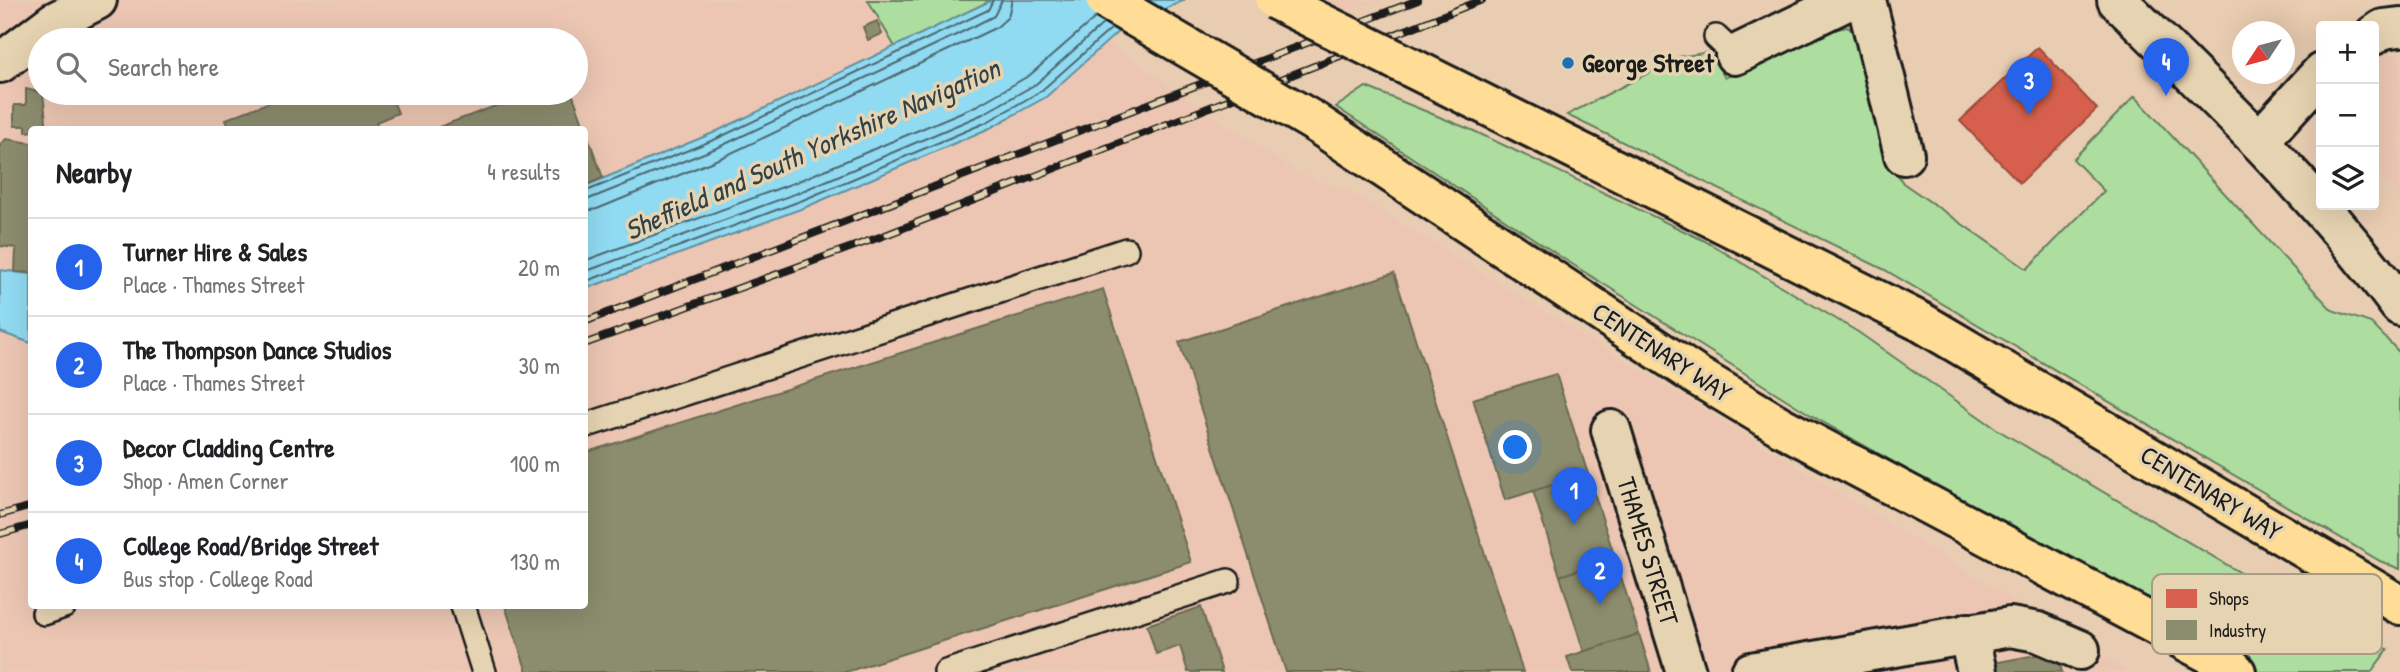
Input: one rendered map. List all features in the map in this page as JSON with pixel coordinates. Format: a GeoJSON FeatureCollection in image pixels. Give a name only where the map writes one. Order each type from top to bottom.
{"type":"FeatureCollection","features":[{"type":"Feature","properties":{"kind":"main road","name":"CENTENARY WAY"},"geometry":{"type":"LineString","coordinates":[[1106,0],[1313,121],[1685,368],[1782,427],[2152,623]]}},
{"type":"Feature","properties":{"kind":"main road","name":"CENTENARY WAY"},"geometry":{"type":"LineString","coordinates":[[1275,0],[1921,322],[2348,574]]}},
{"type":"Feature","properties":{"kind":"main road","name":"CENTENARY WAY"},"geometry":{"type":"LineString","coordinates":[[2382,594],[2400,605]]}},
{"type":"Feature","properties":{"kind":"main road","name":"CENTENARY WAY"},"geometry":{"type":"LineString","coordinates":[[2210,654],[2227,663],[2236,672]]}},
{"type":"Feature","properties":{"kind":"street"},"geometry":{"type":"LineString","coordinates":[[46,28],[97,0]]}},
{"type":"Feature","properties":{"kind":"street"},"geometry":{"type":"LineString","coordinates":[[1726,46],[1849,0]]}},
{"type":"Feature","properties":{"kind":"street"},"geometry":{"type":"LineString","coordinates":[[1866,0],[1904,155]]}},
{"type":"Feature","properties":{"kind":"street"},"geometry":{"type":"LineString","coordinates":[[2117,0],[2259,141],[2360,252],[2400,306]]}},
{"type":"Feature","properties":{"kind":"street"},"geometry":{"type":"LineString","coordinates":[[2379,32],[2400,27]]}},
{"type":"Feature","properties":{"kind":"street"},"geometry":{"type":"LineString","coordinates":[[0,63],[28,42]]}},
{"type":"Feature","properties":{"kind":"street"},"geometry":{"type":"LineString","coordinates":[[2259,141],[2316,78]]}},
{"type":"Feature","properties":{"kind":"street"},"geometry":{"type":"LineString","coordinates":[[2360,252],[2400,285]]}},
{"type":"Feature","properties":{"kind":"street","name":"THAMES STREET"},"geometry":{"type":"LineString","coordinates":[[1611,430],[1686,672]]}},
{"type":"Feature","properties":{"kind":"street"},"geometry":{"type":"LineString","coordinates":[[1768,670],[2010,627],[2038,632],[2080,650]]}},
{"type":"Feature","properties":{"kind":"street"},"geometry":{"type":"LineString","coordinates":[[1968,633],[1977,672]]}},
{"type":"Feature","properties":{"kind":"lane"},"geometry":{"type":"LineString","coordinates":[[588,425],[1126,250]]}},
{"type":"Feature","properties":{"kind":"lane"},"geometry":{"type":"LineString","coordinates":[[946,672],[1227,581]]}},
{"type":"Feature","properties":{"kind":"lane"},"geometry":{"type":"LineString","coordinates":[[464,609],[484,672]]}},
{"type":"Feature","properties":{"kind":"shaded area"},"geometry":{"type":"Polygon","coordinates":[[[0,0],[1045,0],[1296,172],[1354,194],[2130,672],[0,672],[0,0]]]}},
{"type":"Feature","properties":{"kind":"shaded area"},"geometry":{"type":"Polygon","coordinates":[[[1314,0],[1378,0],[1332,16],[1314,0]]]}},
{"type":"Feature","properties":{"kind":"shaded area"},"geometry":{"type":"Polygon","coordinates":[[[2400,55],[2400,202],[2379,173],[2379,57],[2400,55]]]}},
{"type":"Feature","properties":{"kind":"green space"},"geometry":{"type":"Polygon","coordinates":[[[868,0],[992,0],[895,47],[868,0]]]}},
{"type":"Feature","properties":{"kind":"green space"},"geometry":{"type":"Polygon","coordinates":[[[1848,27],[1867,46],[1886,157],[1903,183],[2027,269],[2104,191],[2073,159],[2135,96],[2332,310],[2371,323],[2400,353],[2400,569],[2380,561],[1885,270],[1567,115],[1679,57],[1709,52],[1725,78],[1811,34],[1848,27]]]}},
{"type":"Feature","properties":{"kind":"green space"},"geometry":{"type":"Polygon","coordinates":[[[1366,87],[1474,131],[1705,241],[1858,332],[1998,430],[2243,574],[2152,574],[2152,608],[1814,417],[1564,259],[1336,107],[1366,87]]]}},
{"type":"Feature","properties":{"kind":"green space"},"geometry":{"type":"Polygon","coordinates":[[[2382,646],[2388,649],[2371,672],[2256,672],[2234,654],[2382,654],[2382,646]]]}},
{"type":"Feature","properties":{"kind":"water","name":"Sheffield and South Yorkshire Navigation"},"geometry":{"type":"Polygon","coordinates":[[[992,0],[1185,0],[1122,28],[1046,97],[990,128],[806,207],[588,288],[588,185],[713,133],[992,0]]]}},
{"type":"Feature","properties":{"kind":"water"},"geometry":{"type":"Polygon","coordinates":[[[0,270],[28,274],[28,342],[0,332],[0,270]]]}},
{"type":"Feature","properties":{"kind":"building: Shops"},"geometry":{"type":"Polygon","coordinates":[[[2038,47],[2097,109],[2020,183],[1960,121],[2038,47]]]}},
{"type":"Feature","properties":{"kind":"building: Industry"},"geometry":{"type":"Polygon","coordinates":[[[877,21],[882,34],[868,40],[863,27],[877,21]]]}},
{"type":"Feature","properties":{"kind":"building: Industry"},"geometry":{"type":"Polygon","coordinates":[[[26,89],[28,105],[44,105],[47,126],[28,126],[26,132],[26,126],[14,126],[14,105],[26,105],[26,89]]]}},
{"type":"Feature","properties":{"kind":"building: Industry"},"geometry":{"type":"Polygon","coordinates":[[[262,105],[395,105],[398,113],[376,122],[378,126],[229,126],[226,119],[262,105]]]}},
{"type":"Feature","properties":{"kind":"building: Industry"},"geometry":{"type":"Polygon","coordinates":[[[498,105],[576,105],[584,126],[442,126],[498,105]]]}},
{"type":"Feature","properties":{"kind":"building: Industry"},"geometry":{"type":"Polygon","coordinates":[[[588,137],[603,178],[588,184],[588,137]]]}},
{"type":"Feature","properties":{"kind":"building: Industry"},"geometry":{"type":"Polygon","coordinates":[[[6,139],[28,142],[28,273],[15,272],[16,248],[0,246],[0,145],[6,139]]]}},
{"type":"Feature","properties":{"kind":"building: Industry"},"geometry":{"type":"Polygon","coordinates":[[[1394,273],[1523,672],[1286,672],[1179,342],[1394,273]]]}},
{"type":"Feature","properties":{"kind":"building: Industry"},"geometry":{"type":"Polygon","coordinates":[[[1103,289],[1191,562],[846,672],[527,672],[506,609],[588,609],[588,452],[1103,289]]]}},
{"type":"Feature","properties":{"kind":"building: Industry"},"geometry":{"type":"Polygon","coordinates":[[[1556,374],[1588,474],[1505,500],[1473,399],[1556,374]]]}},
{"type":"Feature","properties":{"kind":"building: Industry"},"geometry":{"type":"Polygon","coordinates":[[[1588,474],[1615,558],[1560,576],[1533,491],[1588,474]]]}},
{"type":"Feature","properties":{"kind":"building: Industry"},"geometry":{"type":"Polygon","coordinates":[[[1615,558],[1639,634],[1584,652],[1560,576],[1615,558]]]}},
{"type":"Feature","properties":{"kind":"building: Industry"},"geometry":{"type":"Polygon","coordinates":[[[1201,607],[1222,672],[1188,672],[1180,646],[1156,654],[1147,625],[1201,607]]]}},
{"type":"Feature","properties":{"kind":"building: Industry"},"geometry":{"type":"Polygon","coordinates":[[[1639,634],[1651,672],[1572,672],[1567,657],[1639,634]]]}},
{"type":"Feature","properties":{"kind":"building: Industry"},"geometry":{"type":"Polygon","coordinates":[[[2057,651],[2062,672],[1989,672],[1988,664],[2057,651]]]}},
{"type":"Feature","properties":{"kind":"railway"},"geometry":{"type":"LineString","coordinates":[[588,320],[1418,0]]}},
{"type":"Feature","properties":{"kind":"railway"},"geometry":{"type":"LineString","coordinates":[[588,343],[888,234],[1482,0]]}},
{"type":"Feature","properties":{"kind":"railway"},"geometry":{"type":"LineString","coordinates":[[0,515],[28,507]]}},
{"type":"Feature","properties":{"kind":"railway"},"geometry":{"type":"LineString","coordinates":[[0,534],[28,526]]}},
{"type":"Feature","properties":{"kind":"place","name":"George Street"},"geometry":{"type":"Point","coordinates":[1568,63]}},
{"type":"Feature","properties":{"kind":"place","name":"College Road/Bridge Street"},"geometry":{"type":"Point","coordinates":[2166,96]}},
{"type":"Feature","properties":{"kind":"place","name":"Decor Cladding Centre"},"geometry":{"type":"Point","coordinates":[2029,115]}},
{"type":"Feature","properties":{"kind":"place","name":"Turner Hire & Sales"},"geometry":{"type":"Point","coordinates":[1574,525]}},
{"type":"Feature","properties":{"kind":"place","name":"The Thompson Dance Studios"},"geometry":{"type":"Point","coordinates":[1600,605]}}]}
